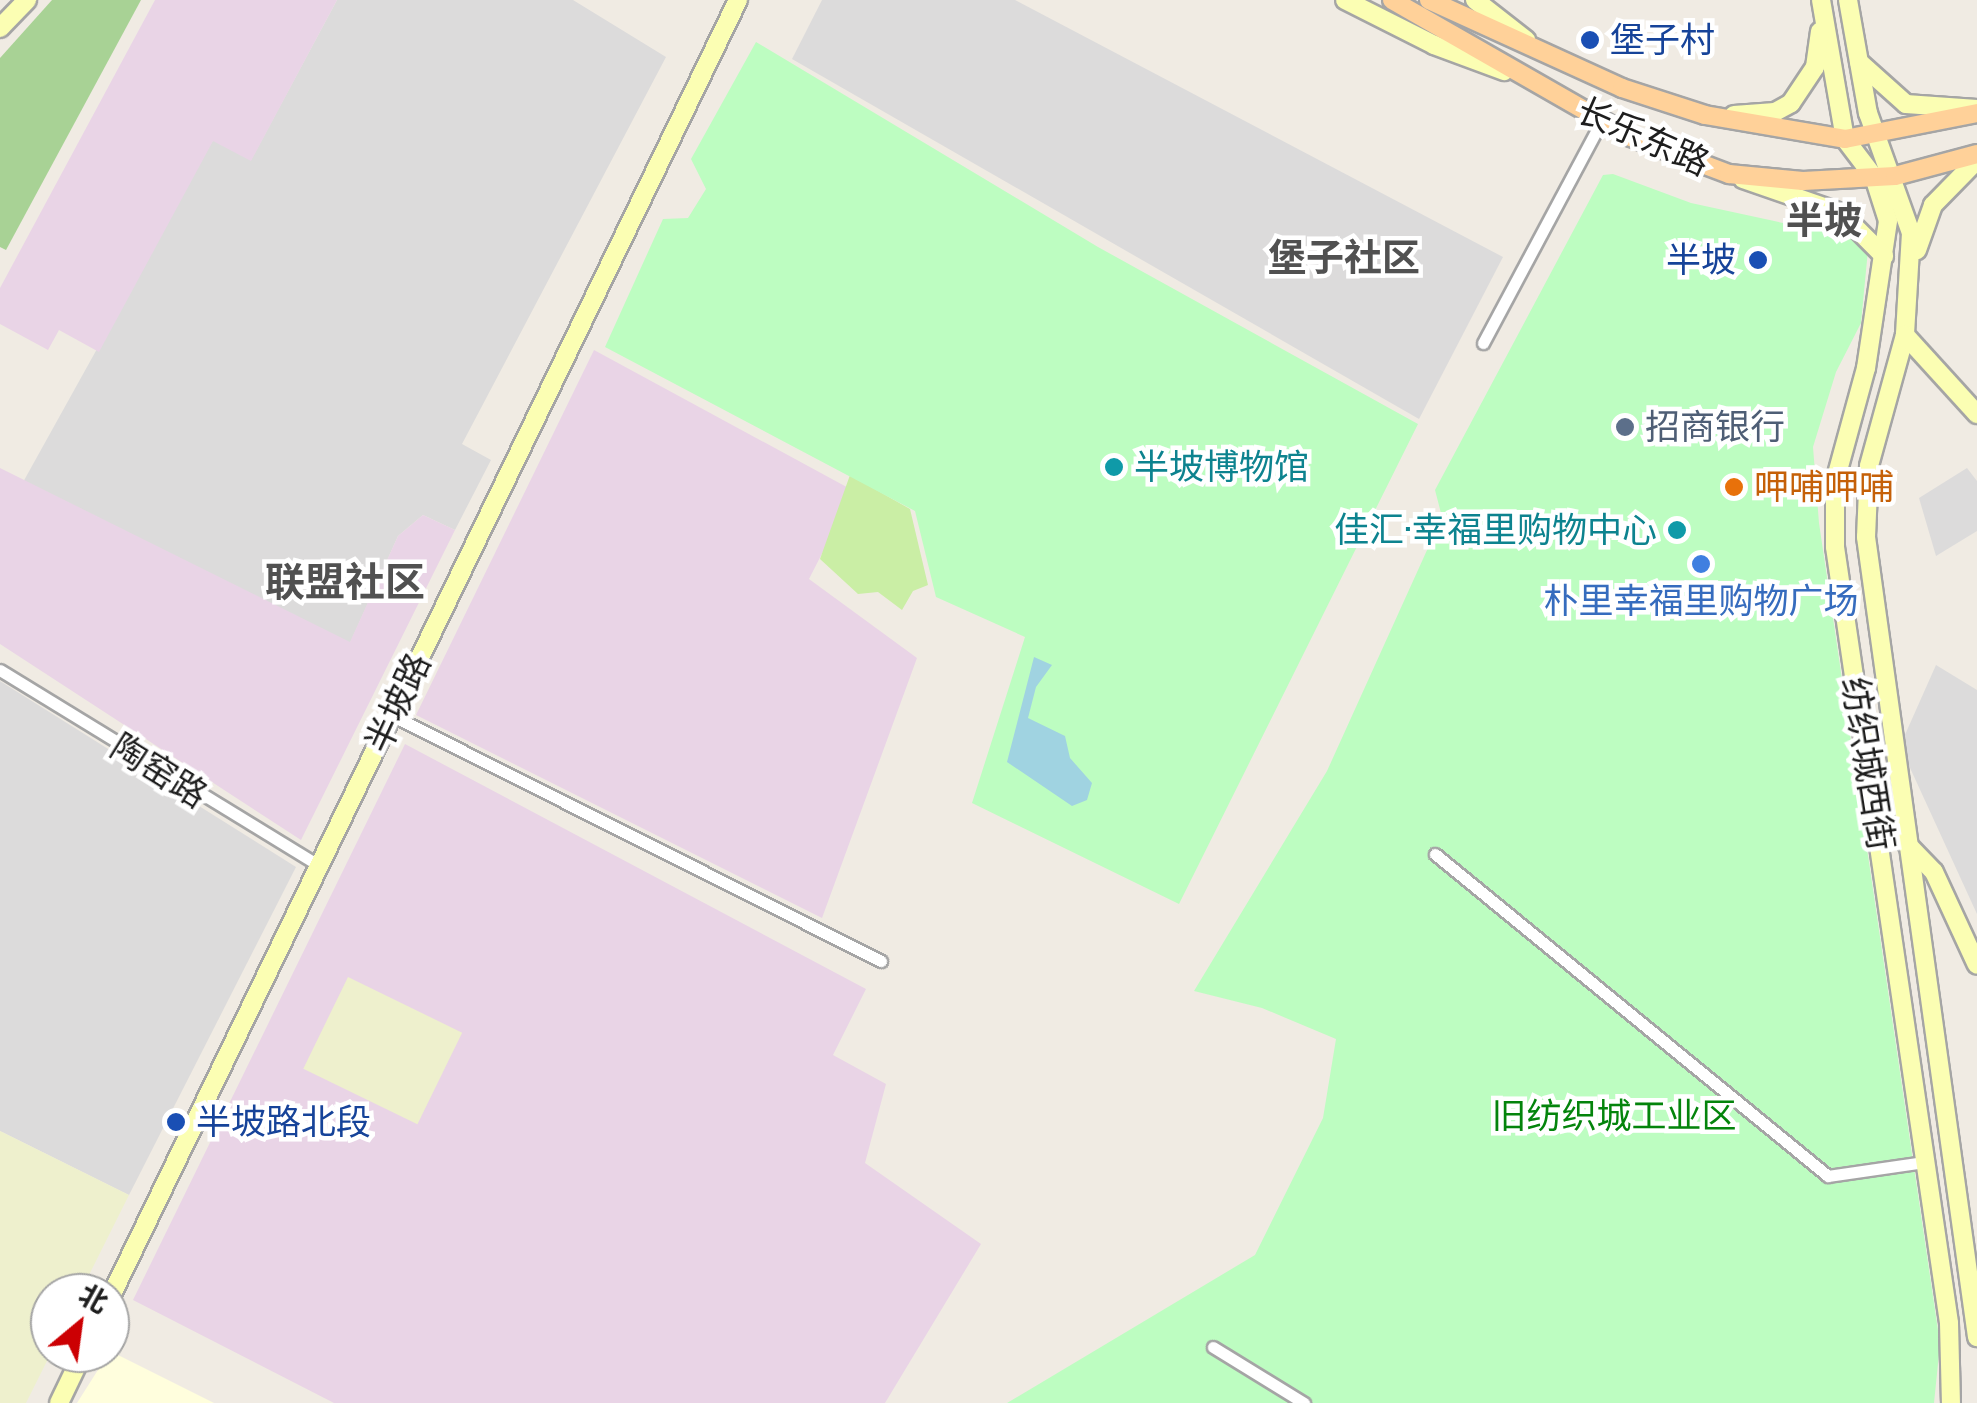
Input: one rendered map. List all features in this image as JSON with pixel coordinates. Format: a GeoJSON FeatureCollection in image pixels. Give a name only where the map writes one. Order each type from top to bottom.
{"type":"FeatureCollection","features":[{"type":"Feature","properties":{"kind":"main road"},"geometry":{"type":"LineString","coordinates":[[0,28],[27,0]]}},
{"type":"Feature","properties":{"kind":"main road","name":"半坡路"},"geometry":{"type":"LineString","coordinates":[[122,1273],[738,0]]}},
{"type":"Feature","properties":{"kind":"main road"},"geometry":{"type":"LineString","coordinates":[[1345,0],[1434,45],[1514,74]]}},
{"type":"Feature","properties":{"kind":"main road","name":"长乐东路"},"geometry":{"type":"LineString","coordinates":[[1392,0],[1601,122],[1658,150],[1729,174],[1803,181],[1895,176],[1977,157]]}},
{"type":"Feature","properties":{"kind":"main road","name":"长乐东路"},"geometry":{"type":"LineString","coordinates":[[1429,0],[1622,88],[1704,115],[1845,139],[1877,137],[1977,111]]}},
{"type":"Feature","properties":{"kind":"main road"},"geometry":{"type":"LineString","coordinates":[[1474,0],[1530,44]]}},
{"type":"Feature","properties":{"kind":"main road","name":"纺织城西街"},"geometry":{"type":"LineString","coordinates":[[1848,0],[1854,57],[1877,137],[1909,216],[1910,279],[1905,334],[1869,466],[1866,536],[1977,1337]]}},
{"type":"Feature","properties":{"kind":"main road"},"geometry":{"type":"LineString","coordinates":[[1704,115],[1775,112],[1791,104],[1815,67],[1822,8]]}},
{"type":"Feature","properties":{"kind":"main road"},"geometry":{"type":"LineString","coordinates":[[1822,8],[1845,139]]}},
{"type":"Feature","properties":{"kind":"main road"},"geometry":{"type":"LineString","coordinates":[[1854,57],[1906,104],[1977,111]]}},
{"type":"Feature","properties":{"kind":"main road","name":"纺织城西街"},"geometry":{"type":"LineString","coordinates":[[1845,139],[1874,177],[1888,221],[1834,511],[1952,1347],[1951,1403]]}},
{"type":"Feature","properties":{"kind":"main road"},"geometry":{"type":"LineString","coordinates":[[1910,279],[1933,205],[1977,157]]}},
{"type":"Feature","properties":{"kind":"main road"},"geometry":{"type":"LineString","coordinates":[[1729,174],[1841,213],[1884,256]]}},
{"type":"Feature","properties":{"kind":"main road"},"geometry":{"type":"LineString","coordinates":[[1905,334],[1977,414]]}},
{"type":"Feature","properties":{"kind":"main road"},"geometry":{"type":"LineString","coordinates":[[1881,845],[1906,842],[1934,872],[1977,965]]}},
{"type":"Feature","properties":{"kind":"main road"},"geometry":{"type":"LineString","coordinates":[[59,1403],[73,1373]]}},
{"type":"Feature","properties":{"kind":"street"},"geometry":{"type":"LineString","coordinates":[[1483,343],[1601,122]]}},
{"type":"Feature","properties":{"kind":"street","name":"陶窑路"},"geometry":{"type":"LineString","coordinates":[[0,670],[321,867]]}},
{"type":"Feature","properties":{"kind":"street"},"geometry":{"type":"LineString","coordinates":[[392,716],[881,962]]}},
{"type":"Feature","properties":{"kind":"street"},"geometry":{"type":"LineString","coordinates":[[1435,854],[1828,1176],[1924,1162]]}},
{"type":"Feature","properties":{"kind":"street"},"geometry":{"type":"LineString","coordinates":[[1213,1347],[1304,1403]]}},
{"type":"Feature","properties":{"kind":"shaded area"},"geometry":{"type":"Polygon","coordinates":[[[155,0],[337,0],[251,161],[213,141],[99,352],[59,330],[48,350],[0,324],[0,288],[155,0]]]}},
{"type":"Feature","properties":{"kind":"shaded area"},"geometry":{"type":"Polygon","coordinates":[[[337,0],[573,0],[666,57],[462,444],[491,460],[455,530],[423,515],[398,536],[350,643],[22,484],[213,140],[251,160],[337,0]]]}},
{"type":"Feature","properties":{"kind":"shaded area"},"geometry":{"type":"Polygon","coordinates":[[[822,0],[1015,0],[1503,257],[1419,419],[792,59],[822,0]]]}},
{"type":"Feature","properties":{"kind":"shaded area"},"geometry":{"type":"Polygon","coordinates":[[[594,350],[854,491],[809,579],[917,658],[822,918],[416,715],[594,350]]]}},
{"type":"Feature","properties":{"kind":"shaded area"},"geometry":{"type":"Polygon","coordinates":[[[0,468],[350,642],[398,536],[423,515],[455,530],[301,840],[0,644],[0,468]]]}},
{"type":"Feature","properties":{"kind":"shaded area"},"geometry":{"type":"Polygon","coordinates":[[[1967,468],[1977,481],[1977,531],[1936,556],[1919,498],[1967,468]]]}},
{"type":"Feature","properties":{"kind":"shaded area"},"geometry":{"type":"Polygon","coordinates":[[[1936,665],[1977,690],[1977,914],[1900,746],[1936,665]]]}},
{"type":"Feature","properties":{"kind":"shaded area"},"geometry":{"type":"Polygon","coordinates":[[[0,681],[296,867],[129,1195],[0,1131],[0,681]]]}},
{"type":"Feature","properties":{"kind":"shaded area"},"geometry":{"type":"Polygon","coordinates":[[[405,744],[866,989],[833,1055],[886,1084],[865,1163],[981,1244],[885,1403],[334,1403],[133,1300],[405,744]]]}},
{"type":"Feature","properties":{"kind":"shaded area"},"geometry":{"type":"Polygon","coordinates":[[[348,977],[462,1033],[417,1124],[303,1069],[348,977]]]}},
{"type":"Feature","properties":{"kind":"shaded area"},"geometry":{"type":"Polygon","coordinates":[[[0,1131],[129,1195],[90,1273],[30,1273],[30,1373],[41,1373],[26,1403],[0,1403],[0,1131]]]}},
{"type":"Feature","properties":{"kind":"shaded area"},"geometry":{"type":"Polygon","coordinates":[[[130,1361],[214,1403],[77,1403],[96,1373],[130,1373],[130,1361]]]}},
{"type":"Feature","properties":{"kind":"green space"},"geometry":{"type":"Polygon","coordinates":[[[52,0],[141,0],[6,250],[0,247],[0,58],[52,0]]]}},
{"type":"Feature","properties":{"kind":"green space","name":"半坡博物馆"},"geometry":{"type":"Polygon","coordinates":[[[756,42],[1098,247],[1418,424],[1179,904],[972,803],[1025,637],[936,597],[915,511],[605,347],[663,219],[688,218],[706,189],[691,159],[756,42]]]}},
{"type":"Feature","properties":{"kind":"green space","name":"旧纺织城工业区"},"geometry":{"type":"Polygon","coordinates":[[[1613,174],[1691,203],[1783,223],[1835,226],[1868,250],[1861,323],[1836,372],[1813,447],[1819,523],[1940,1344],[1934,1403],[1007,1403],[1255,1255],[1323,1118],[1336,1039],[1262,1008],[1194,991],[1327,771],[1442,517],[1435,490],[1603,175],[1613,174]]]}},
{"type":"Feature","properties":{"kind":"green space"},"geometry":{"type":"Polygon","coordinates":[[[850,475],[910,509],[928,585],[913,591],[902,610],[878,592],[858,594],[820,559],[850,475]]]}},
{"type":"Feature","properties":{"kind":"water"},"geometry":{"type":"Polygon","coordinates":[[[1034,657],[1052,665],[1036,687],[1028,718],[1065,736],[1070,758],[1092,783],[1087,800],[1072,806],[1007,762],[1034,657]]]}},
{"type":"Feature","properties":{"kind":"place","name":"堡子村"},"geometry":{"type":"Point","coordinates":[1590,40]}},
{"type":"Feature","properties":{"kind":"place","name":"半坡"},"geometry":{"type":"Point","coordinates":[1758,260]}},
{"type":"Feature","properties":{"kind":"place","name":"招商银行"},"geometry":{"type":"Point","coordinates":[1625,427]}},
{"type":"Feature","properties":{"kind":"place","name":"半坡博物馆"},"geometry":{"type":"Point","coordinates":[1114,467]}},
{"type":"Feature","properties":{"kind":"place","name":"呷哺呷哺"},"geometry":{"type":"Point","coordinates":[1734,487]}},
{"type":"Feature","properties":{"kind":"place","name":"佳汇·幸福里购物中心"},"geometry":{"type":"Point","coordinates":[1677,530]}},
{"type":"Feature","properties":{"kind":"place","name":"朴里幸福里购物广场"},"geometry":{"type":"Point","coordinates":[1701,564]}},
{"type":"Feature","properties":{"kind":"place","name":"半坡路北段"},"geometry":{"type":"Point","coordinates":[176,1122]}},
{"type":"Feature","properties":{"kind":"district","name":"半坡"},"geometry":{"type":"Point","coordinates":[1824,221]}},
{"type":"Feature","properties":{"kind":"district","name":"堡子社区"},"geometry":{"type":"Point","coordinates":[1344,258]}},
{"type":"Feature","properties":{"kind":"district","name":"联盟社区"},"geometry":{"type":"Point","coordinates":[345,582]}}]}
